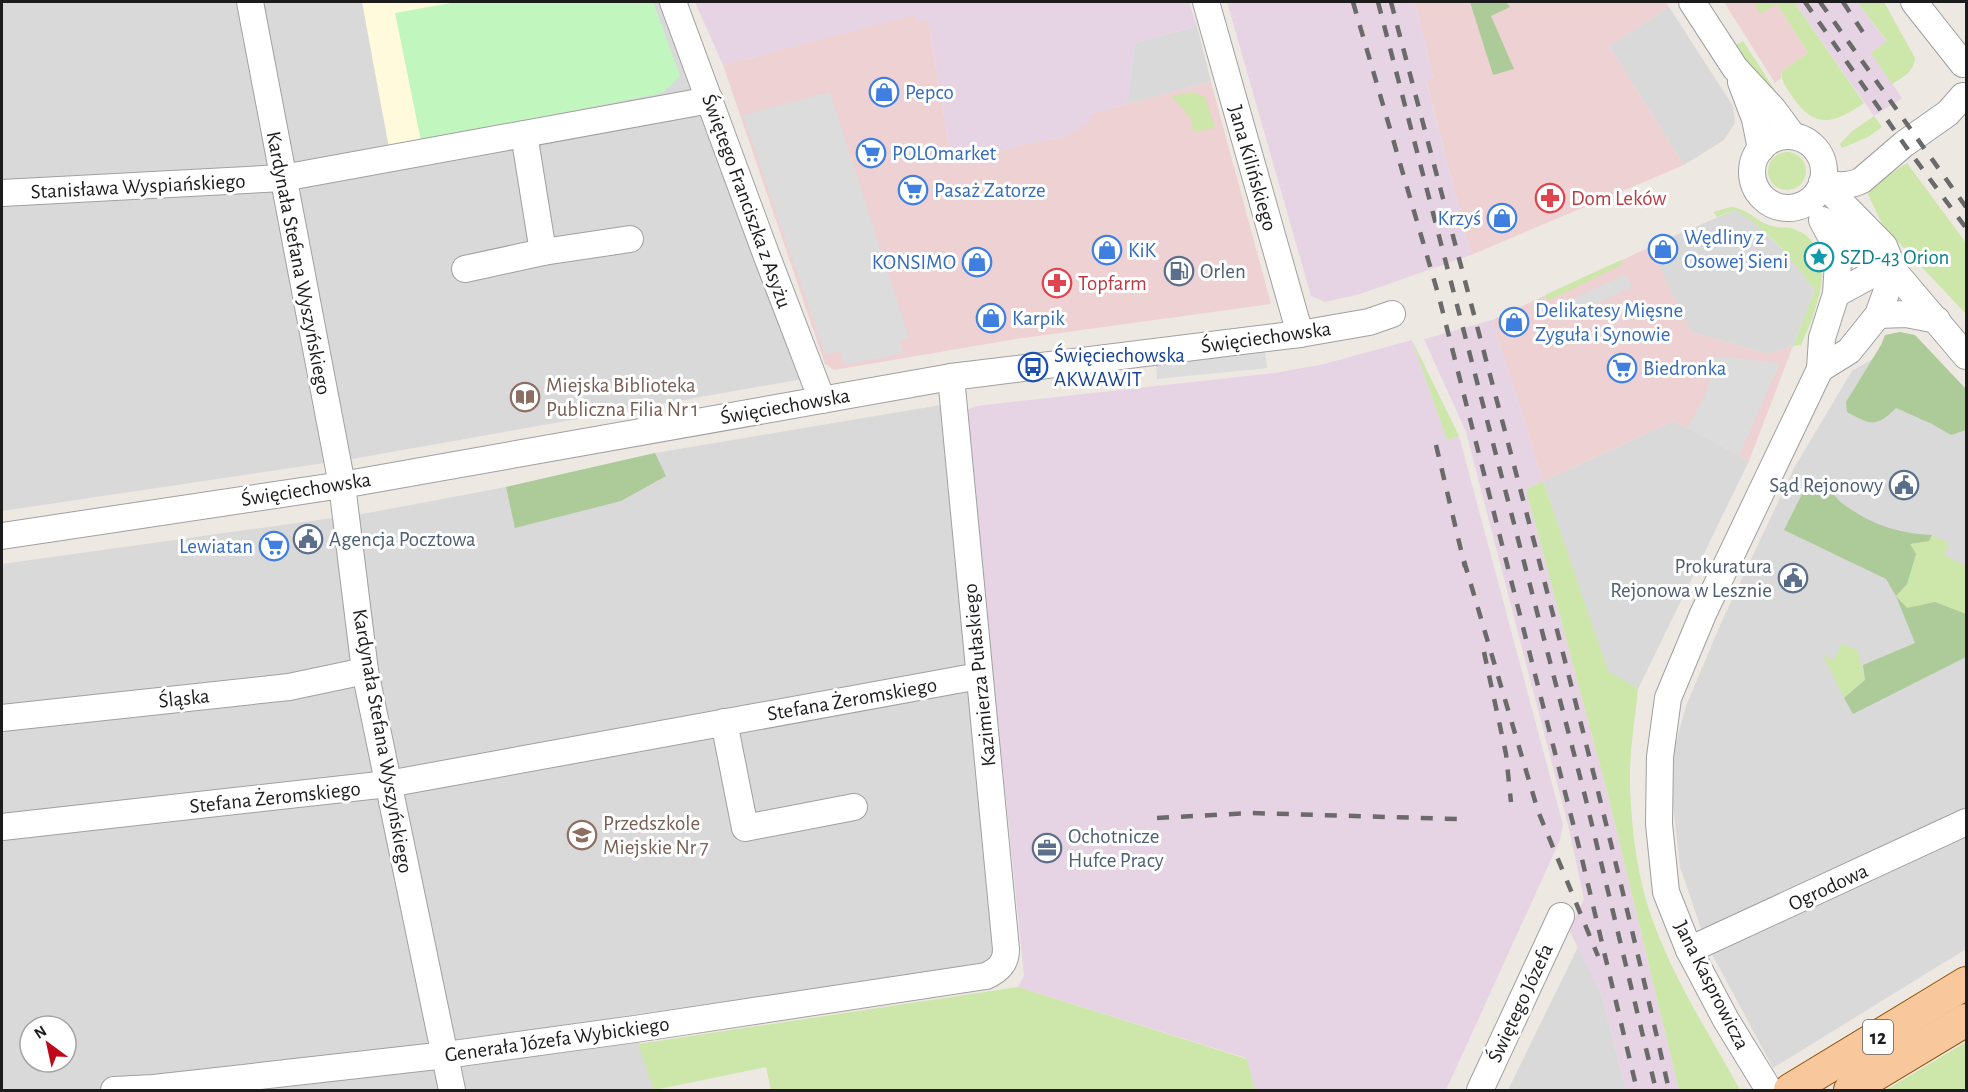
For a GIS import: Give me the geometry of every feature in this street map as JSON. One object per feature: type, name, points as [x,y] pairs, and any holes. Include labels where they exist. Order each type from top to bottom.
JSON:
[{"type":"main road","name":"12","points":[[1790,1090],[1966,982]]},
{"type":"main road","name":"12","points":[[1850,1090],[1966,1020]]},
{"type":"street","name":"Kardynała Stefana Wyszyńskiego","points":[[250,2],[342,485],[365,671],[452,1090]]},
{"type":"street","name":"Świętego Franciszka z Asyżu","points":[[674,2],[822,400]]},
{"type":"street","name":"Jana Kilińskiego","points":[[1206,2],[1300,334]]},
{"type":"street","points":[[1692,2],[1735,68],[1773,109],[1793,136]]},
{"type":"street","points":[[1822,183],[1836,186],[1855,184],[1965,99],[1961,78],[1965,62],[1914,2]]},
{"type":"street","points":[[1735,68],[1755,119],[1761,148]]},
{"type":"street","name":"Stanisława Wyspiańskiego","points":[[2,193],[283,178],[710,100]]},
{"type":"street","points":[[524,134],[543,252]]},
{"type":"street","points":[[1794,207],[1811,199],[1822,183],[1824,169],[1821,157],[1807,141],[1793,136],[1783,136],[1769,141],[1761,148],[1752,168],[1756,189],[1771,203],[1810,212],[1843,233],[1870,260],[1894,271]]},
{"type":"street","points":[[1821,157],[1835,166],[1869,174]]},
{"type":"street","points":[[1822,183],[1884,246],[1894,271],[1966,356]]},
{"type":"street","name":"Jana Kasprowicza","points":[[1769,1090],[1726,1020],[1689,950],[1666,892],[1659,824],[1660,756],[1668,698],[1704,614],[1820,369],[1822,338],[1836,294],[1838,262],[1837,248],[1821,220]]},
{"type":"street","points":[[465,269],[543,252],[630,239]]},
{"type":"street","points":[[1836,294],[1871,275],[1894,271]]},
{"type":"street","points":[[1820,369],[1849,351],[1878,315],[1894,271]]},
{"type":"street","name":"Święciechowska","points":[[2,536],[342,485],[951,378],[1300,334],[1369,322],[1392,314]]},
{"type":"street","points":[[1878,315],[1906,314],[1937,320]]},
{"type":"street","name":"Kazimierza Pułaskiego","points":[[951,378],[1006,949],[1005,960],[998,970]]},
{"type":"street","name":"Śląska","points":[[2,718],[289,687],[365,671]]},
{"type":"street","name":"Stefana Żeromskiego","points":[[2,827],[388,784],[979,676]]},
{"type":"street","points":[[724,722],[745,828],[854,807]]},
{"type":"street","name":"Ogrodowa","points":[[1689,950],[1966,822]]},
{"type":"street","name":"Świętego Józefa","points":[[1480,1090],[1561,916]]},
{"type":"street","name":"Generała Józefa Wybickiego","points":[[114,1090],[154,1089],[446,1055],[986,976],[998,970]]},
{"type":"shaded area","points":[[2,2],[674,2],[814,377],[352,459],[2,511]]},
{"type":"shaded area","points":[[362,2],[533,2],[555,115],[389,148]]},
{"type":"shaded area","points":[[695,2],[1189,2],[1197,26],[1135,43],[1127,104],[1092,113],[1092,120],[1066,137],[1030,143],[952,165],[928,20],[918,22],[915,15],[723,65]]},
{"type":"shaded area","points":[[1227,2],[1415,2],[1433,78],[1426,81],[1471,255],[1360,294],[1325,302],[1311,296]]},
{"type":"shaded area","points":[[1415,2],[1666,2],[1669,7],[1609,46],[1684,165],[1471,255],[1426,80],[1433,78]]},
{"type":"shaded area","points":[[1724,2],[1761,2],[1755,6],[1777,4],[1808,53],[1782,71],[1781,78],[1775,83]]},
{"type":"shaded area","points":[[1794,2],[1857,2],[1887,42],[1871,53],[1902,98],[1874,116]]},
{"type":"shaded area","points":[[1669,7],[1733,106],[1735,123],[1724,140],[1684,165],[1609,46]]},
{"type":"shaded area","points":[[916,14],[918,22],[928,20],[952,165],[1030,143],[1066,137],[1092,113],[1211,82],[1271,304],[1016,339],[834,370],[825,364],[723,65]]},
{"type":"shaded area","points":[[1197,26],[1211,82],[1127,104],[1135,43]]},
{"type":"shaded area","points":[[830,92],[909,338],[900,340],[904,353],[844,365],[840,351],[825,354],[743,115]]},
{"type":"shaded area","points":[[1735,210],[1753,220],[1794,261],[1815,290],[1793,346],[1767,354],[1691,332],[1656,260],[1677,251],[1669,238]]},
{"type":"shaded area","points":[[1650,247],[1691,332],[1767,354],[1793,346],[1749,461],[1674,421],[1543,481],[1492,320]]},
{"type":"shaded area","points":[[1626,274],[1632,287],[1558,322],[1552,309]]},
{"type":"shaded area","points":[[1492,320],[1543,481],[1526,490],[1608,795],[1679,1090],[1626,1090],[1602,995],[1569,930],[1584,899],[1570,833],[1466,432],[1424,339]]},
{"type":"shaded area","points":[[1412,340],[1447,440],[1459,436],[1563,825],[1560,840],[1446,1090],[1255,1090],[1246,1058],[1018,987],[1024,975],[966,410],[976,406],[1275,373],[1324,364]]},
{"type":"shaded area","points":[[1265,351],[1267,368],[1157,379],[1156,363]]},
{"type":"shaded area","points":[[1715,356],[1780,363],[1739,456],[1687,428],[1706,393]]},
{"type":"shaded area","points":[[1871,360],[1966,414],[1966,949],[1773,1068],[1706,943],[1680,867],[1673,804],[1674,750],[1686,706],[1721,623],[1794,468],[1852,371]]},
{"type":"shaded area","points":[[953,403],[1005,960],[636,1030],[654,1090],[2,1090],[2,564],[368,513],[506,487],[655,453]]},
{"type":"shaded area","points":[[1674,421],[1749,461],[1638,689],[1608,672],[1543,481]]},
{"type":"shaded area","points":[[1578,947],[1602,995],[1626,1090],[1508,1090]]},
{"type":"green space","points":[[456,2],[653,2],[680,76],[662,93],[421,141],[395,13]]},
{"type":"green space","points":[[1470,2],[1506,2],[1510,7],[1491,16],[1514,69],[1493,75]]},
{"type":"green space","points":[[1761,2],[1794,2],[1864,103],[1835,119],[1817,119],[1809,115],[1792,96],[1782,78],[1782,71],[1808,53],[1777,4],[1760,14],[1755,5]]},
{"type":"green space","points":[[1857,2],[1884,2],[1915,58],[1910,71],[1892,84],[1871,53],[1887,41]]},
{"type":"green space","points":[[1743,41],[1778,95],[1774,100],[1734,46]]},
{"type":"green space","points":[[1193,92],[1205,97],[1215,128],[1193,132],[1192,120],[1172,96]]},
{"type":"green space","points":[[1874,116],[1882,127],[1868,137],[1842,148],[1840,144],[1851,132]]},
{"type":"green space","points":[[1787,152],[1801,157],[1806,171],[1801,185],[1787,190],[1773,185],[1768,171],[1773,157]]},
{"type":"green space","points":[[1907,163],[1966,243],[1966,314],[1883,226],[1866,190]]},
{"type":"green space","points":[[1731,207],[1743,210],[1766,224],[1791,228],[1807,236],[1817,248],[1822,280],[1814,315],[1801,345],[1793,346],[1815,290],[1789,257],[1758,226],[1735,210],[1717,217],[1713,212]]},
{"type":"green space","points":[[1621,260],[1623,264],[1548,301],[1545,295]]},
{"type":"green space","points":[[1900,332],[1915,335],[1966,389],[1966,430],[1951,435],[1896,408],[1883,419],[1873,422],[1862,420],[1847,412],[1846,402],[1885,335]]},
{"type":"green space","points":[[1412,340],[1459,436],[1447,440]]},
{"type":"green space","points":[[655,453],[666,476],[621,501],[515,528],[506,487]]},
{"type":"green space","points":[[1810,478],[1824,484],[1843,504],[1874,522],[1908,533],[1932,535],[1929,541],[1910,544],[1916,554],[1907,584],[1896,596],[1886,579],[1784,530]]},
{"type":"green space","points":[[1543,481],[1608,671],[1638,689],[1630,761],[1630,797],[1636,856],[1648,908],[1683,988],[1740,1090],[1679,1090],[1608,795],[1526,490]]},
{"type":"green space","points":[[1932,535],[1949,543],[1944,555],[1966,566],[1966,614],[1935,602],[1907,609],[1896,595],[1907,584],[1916,554],[1909,544],[1929,541]]},
{"type":"green space","points":[[1896,596],[1907,608],[1935,602],[1966,614],[1966,657],[1853,714],[1844,698],[1865,680],[1863,665],[1915,643]]},
{"type":"green space","points":[[1842,643],[1858,651],[1865,680],[1844,698],[1823,655],[1834,660]]},
{"type":"green space","points":[[1018,987],[1247,1059],[1255,1090],[771,1090],[766,1067],[654,1090],[638,1044]]},
{"type":"green space","points":[[1966,1042],[1966,1090],[1886,1090]]},
{"type":"railway","points":[[1353,2],[1439,297],[1581,855],[1637,1090]]},
{"type":"railway","points":[[1378,2],[1585,796],[1656,1090]]},
{"type":"railway","points":[[1391,2],[1570,681],[1669,1090]]},
{"type":"railway","points":[[1805,2],[1966,228]]},
{"type":"railway","points":[[1820,2],[1966,207]]},
{"type":"railway","points":[[1843,2],[1866,37]]},
{"type":"railway","points":[[1436,445],[1465,567]]},
{"type":"railway","points":[[1464,561],[1538,811],[1598,956]]},
{"type":"railway","points":[[1484,652],[1506,754],[1511,802]]},
{"type":"railway","points":[[1157,818],[1252,813],[1457,819]]},
{"type":"place","name":"Pepco","points":[[884,92]]},
{"type":"place","name":"POLOmarket","points":[[871,153]]},
{"type":"place","name":"Pasaż Zatorze","points":[[913,190]]},
{"type":"place","name":"Dom Leków","points":[[1550,198]]},
{"type":"place","name":"Krzyś","points":[[1502,218]]},
{"type":"place","name":"Wędliny z Osowej Sieni","points":[[1663,249]]},
{"type":"place","name":"KiK","points":[[1107,250]]},
{"type":"place","name":"SZD-43 Orion","points":[[1819,257]]},
{"type":"place","name":"KONSIMO","points":[[977,262]]},
{"type":"place","name":"Orlen","points":[[1179,271]]},
{"type":"place","name":"Topfarm","points":[[1057,283]]},
{"type":"place","name":"Karpik","points":[[991,318]]},
{"type":"place","name":"Delikatesy Mięsne Zyguła i Synowie","points":[[1514,322]]},
{"type":"place","name":"Święciechowska AKWAWIT","points":[[1033,367]]},
{"type":"place","name":"Biedronka","points":[[1622,368]]},
{"type":"place","name":"Miejska Biblioteka Publiczna Filia Nr 1","points":[[525,397]]},
{"type":"place","name":"Sąd Rejonowy","points":[[1904,485]]},
{"type":"place","name":"Agencja Pocztowa","points":[[308,539]]},
{"type":"place","name":"Lewiatan","points":[[274,546]]},
{"type":"place","name":"Prokuratura Rejonowa w Lesznie","points":[[1793,578]]},
{"type":"place","name":"Przedszkole Miejskie Nr 7","points":[[582,835]]},
{"type":"place","name":"Ochotnicze Hufce Pracy","points":[[1047,848]]}]
